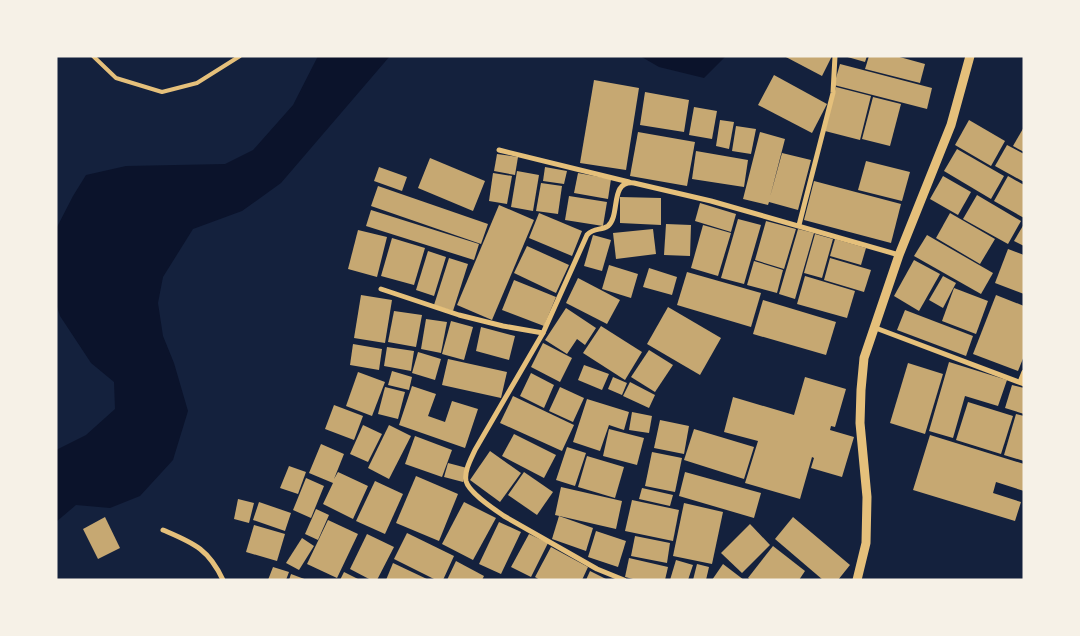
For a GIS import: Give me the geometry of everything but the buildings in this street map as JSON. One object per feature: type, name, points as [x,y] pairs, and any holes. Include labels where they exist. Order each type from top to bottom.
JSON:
[{"type":"street","points":[[799,225],[833,93],[835,56]]},
{"type":"street","points":[[857,580],[866,543],[867,497],[860,423],[864,358],[873,327],[900,255],[952,125],[970,56]]},
{"type":"street","points":[[499,150],[711,201],[900,255]]},
{"type":"street","points":[[624,580],[597,569],[504,516],[470,488],[466,480],[475,450],[543,333],[587,235],[590,231],[605,228],[610,223],[618,191],[624,184],[630,182]]},
{"type":"street","points":[[380,289],[459,315],[503,326],[543,333]]},
{"type":"street","points":[[873,327],[1022,383],[1024,372]]},
{"type":"street","points":[[163,530],[200,548],[207,554],[223,580]]},
{"type":"lane","points":[[93,56],[116,78],[162,92],[197,83],[240,56]]},
{"type":"water","points":[[318,56],[390,56],[281,183],[242,211],[193,229],[163,277],[158,303],[163,336],[174,363],[188,411],[173,460],[140,496],[110,508],[76,505],[56,522],[56,450],[86,435],[115,409],[114,382],[91,363],[60,316],[56,303],[56,229],[73,196],[86,175],[126,166],[225,164],[253,150],[293,105]]},
{"type":"water","points":[[640,56],[726,56],[704,78],[659,67]]}]
